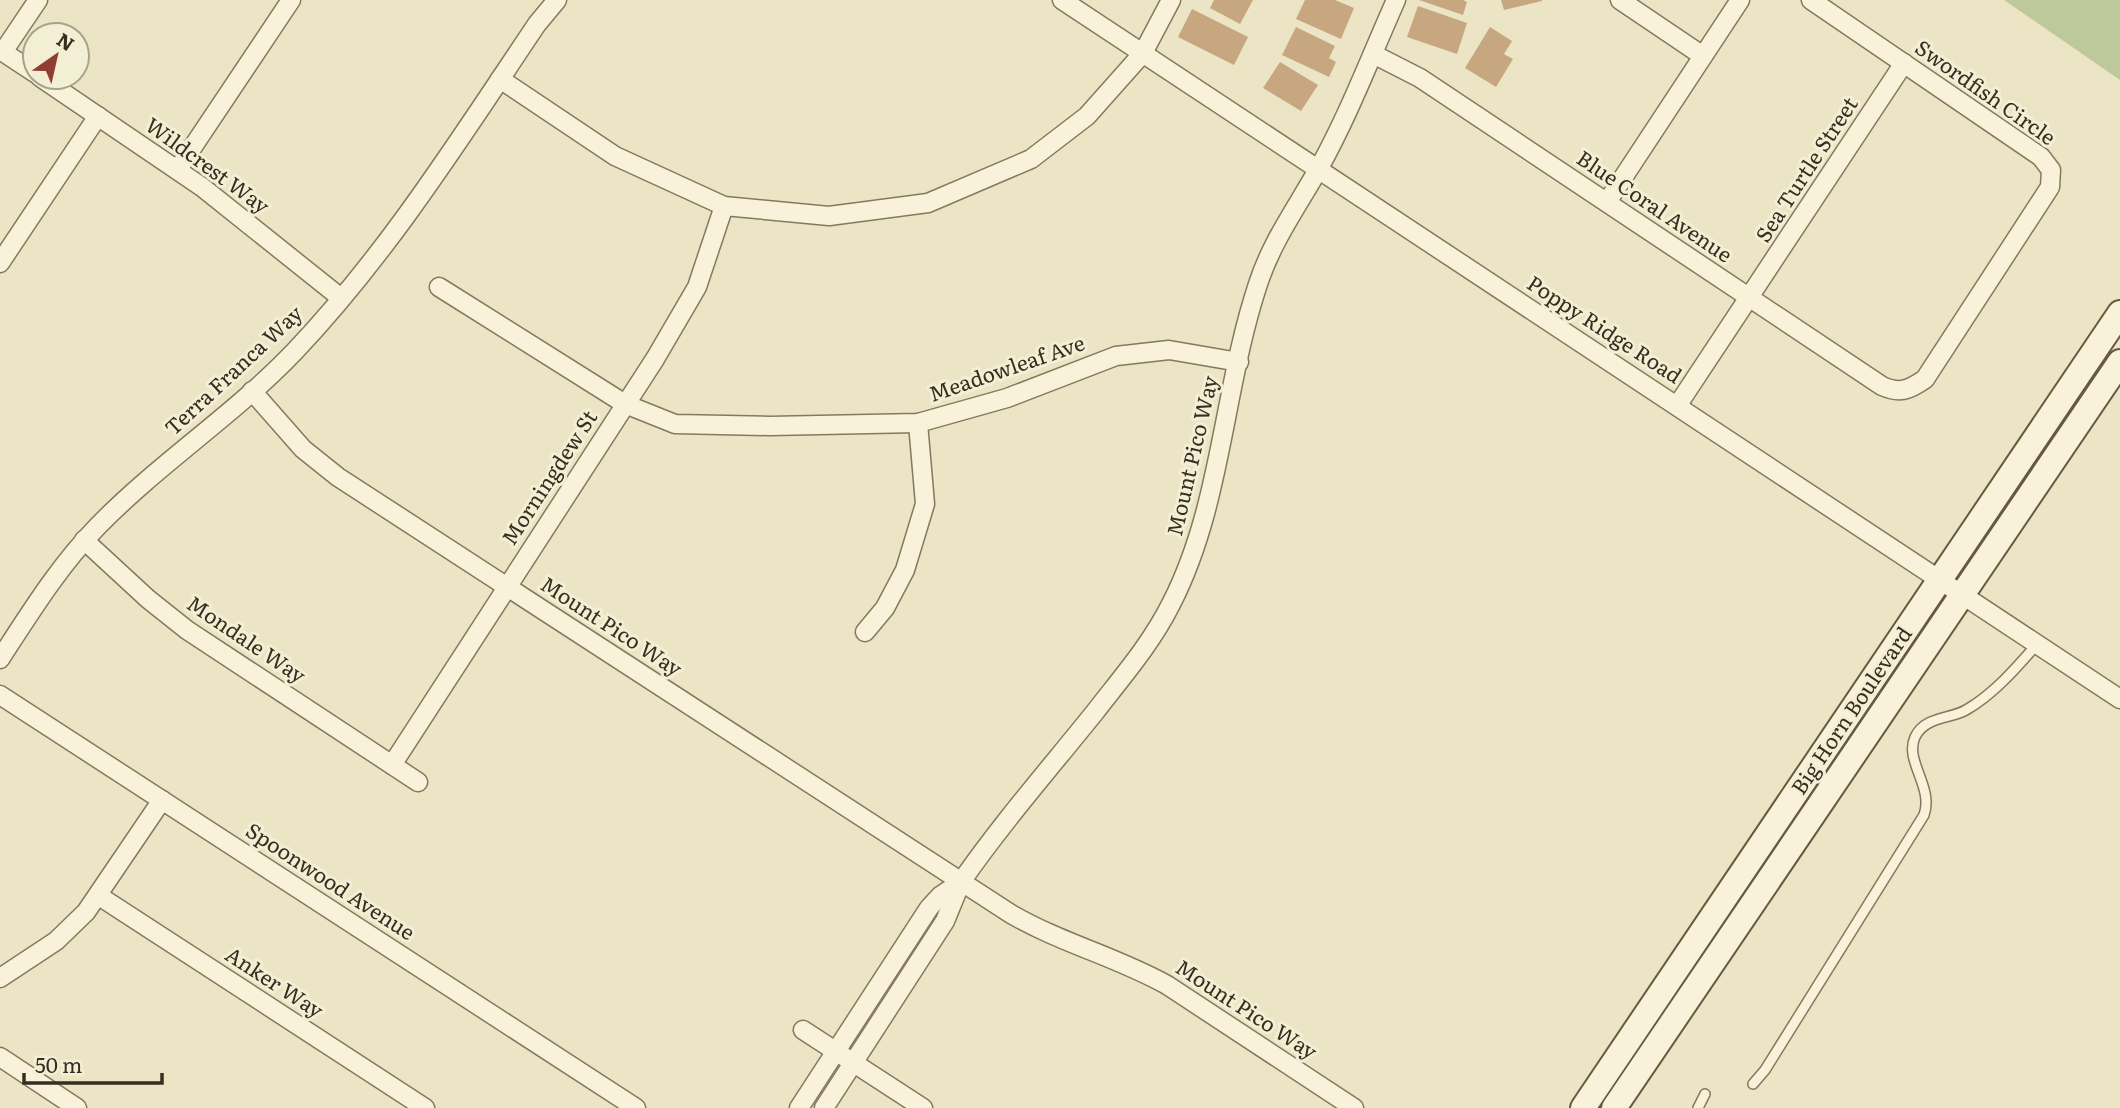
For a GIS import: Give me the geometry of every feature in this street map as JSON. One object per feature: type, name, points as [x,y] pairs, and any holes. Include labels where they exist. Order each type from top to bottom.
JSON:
[{"type":"main road","name":"Big Horn Boulevard","points":[[1583,1108],[2120,313]]},
{"type":"main road","name":"Big Horn Boulevard","points":[[1614,1108],[2120,362]]},
{"type":"street","points":[[21,65],[1,51],[38,0]]},
{"type":"street","points":[[178,169],[291,0]]},
{"type":"street","name":"Terra Franca Way","points":[[0,659],[56,575],[84,540],[119,506],[252,391],[300,345],[341,298],[424,191],[537,24],[557,0]]},
{"type":"street","name":"Poppy Ridge Road","points":[[1062,0],[2120,699]]},
{"type":"street","points":[[500,79],[615,156],[724,206],[829,216],[928,203],[1031,159],[1087,116],[1143,53],[1171,0]]},
{"type":"street","name":"Mount Pico Way","points":[[824,1108],[945,921],[961,882],[1140,654],[1170,607],[1199,537],[1251,306],[1265,263],[1348,110],[1396,0]]},
{"type":"street","points":[[1620,0],[1703,56]]},
{"type":"street","points":[[1606,202],[1740,0]]},
{"type":"street","name":"Swordfish Circle","points":[[1811,0],[2041,157],[2051,170],[2050,187],[1925,379],[1910,390]]},
{"type":"street","name":"Blue Coral Avenue","points":[[1373,54],[1420,78],[1882,386],[1896,392],[1910,390]]},
{"type":"street","name":"Sea Turtle Street","points":[[1677,406],[1904,63]]},
{"type":"street","name":"Wildcrest Way","points":[[61,91],[178,169],[341,298]]},
{"type":"street","points":[[0,263],[98,116]]},
{"type":"street","name":"Morningdew St","points":[[392,765],[655,359],[697,287],[724,206]]},
{"type":"street","name":"Meadowleaf Ave","points":[[439,288],[625,404],[676,424],[918,424],[1007,398],[1116,356],[1169,350],[1238,362]]},
{"type":"street","name":"Mount Pico Way","points":[[252,391],[303,449],[326,468],[507,587],[961,882],[1036,928],[1136,969],[1167,985],[1354,1108]]},
{"type":"street","points":[[865,632],[885,608],[905,570],[925,504],[918,424]]},
{"type":"street","name":"Mondale Way","points":[[84,540],[148,599],[187,630],[418,782]]},
{"type":"street","name":"Spoonwood Avenue","points":[[0,695],[636,1108]]},
{"type":"street","points":[[0,978],[57,941],[86,912],[162,800]]},
{"type":"street","name":"Mount Pico Way","points":[[799,1108],[929,908],[940,896],[961,882]]},
{"type":"street","name":"Anker Way","points":[[99,896],[425,1108]]},
{"type":"street","points":[[803,1030],[923,1108]]},
{"type":"street","points":[[0,1057],[77,1108]]},
{"type":"lane","points":[[1753,1084],[1924,815],[1928,804],[1912,751],[1915,737],[1931,722],[1964,712],[1985,696],[2019,666],[2038,643]]},
{"type":"lane","points":[[1698,1108],[1705,1094]]},
{"type":"green space","points":[[2004,0],[2120,0],[2120,80]]},
{"type":"building","points":[[1214,0],[1253,0],[1240,24],[1210,8]]},
{"type":"building","points":[[1305,0],[1335,0],[1354,8],[1341,39],[1296,19]]},
{"type":"building","points":[[1419,0],[1463,0],[1467,2],[1463,15]]},
{"type":"building","points":[[1501,0],[1542,0],[1542,1],[1504,10]]},
{"type":"building","points":[[1418,6],[1467,23],[1457,54],[1407,37]]},
{"type":"building","points":[[1192,9],[1248,37],[1234,65],[1178,37]]},
{"type":"building","points":[[1296,27],[1335,46],[1329,58],[1336,62],[1329,77],[1282,55]]},
{"type":"building","points":[[1490,27],[1512,41],[1504,54],[1513,59],[1496,87],[1465,68]]},
{"type":"building","points":[[1280,62],[1318,85],[1301,111],[1263,88]]}]
